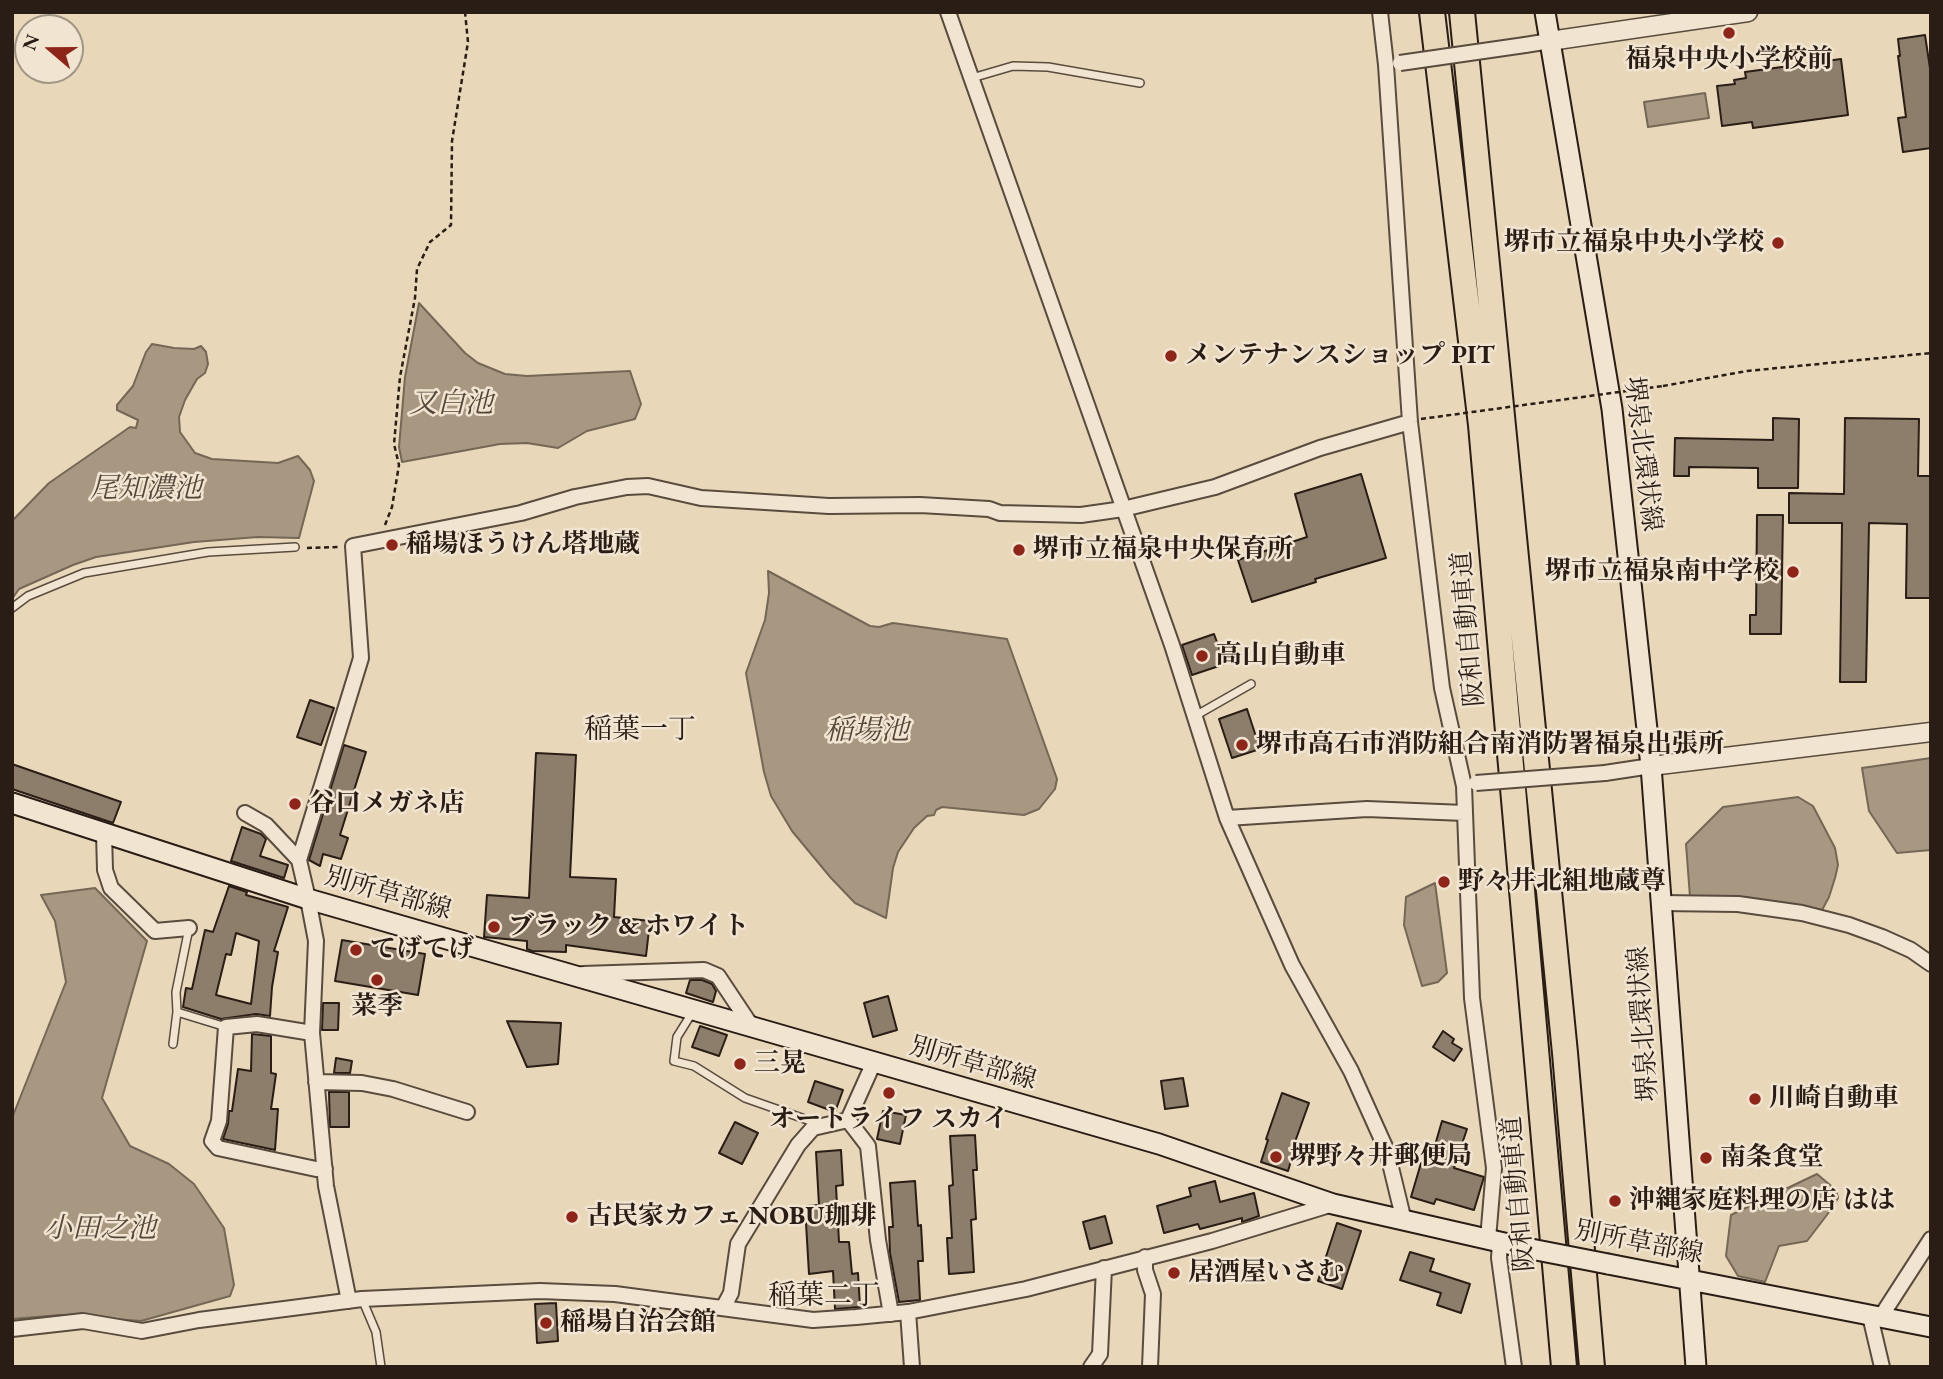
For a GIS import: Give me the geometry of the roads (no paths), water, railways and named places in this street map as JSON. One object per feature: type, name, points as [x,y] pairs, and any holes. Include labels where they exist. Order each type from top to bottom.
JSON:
[{"type":"highway","name":"阪和自動車道","points":[[1432,12],[1481,425],[1564,1367]]},
{"type":"highway","name":"阪和自動車道","points":[[1462,12],[1565,1053],[1591,1367]]},
{"type":"main road","name":"堺泉北環状線","points":[[1545,12],[1612,409],[1651,766],[1696,1367]]},
{"type":"main road","name":"別所草部線","points":[[12,803],[309,898],[1159,1144],[1333,1204],[1526,1248],[1931,1327]]},
{"type":"street","points":[[948,12],[1172,645],[1227,818],[1292,965],[1351,1072],[1387,1151],[1404,1221]]},
{"type":"street","points":[[1380,12],[1393,64],[1416,420],[1442,688],[1470,784],[1464,813],[1472,998],[1494,1168],[1494,1241],[1499,1258],[1514,1367]]},
{"type":"street","points":[[1393,64],[1748,12]]},
{"type":"street","points":[[299,860],[361,658],[352,546],[521,513],[575,497],[627,487],[648,486],[701,498],[829,506],[919,505],[989,509],[1000,513],[1081,515],[1123,509],[1214,487],[1320,449],[1416,420]]},
{"type":"street","points":[[1470,784],[1605,773],[1931,732]]},
{"type":"street","points":[[1227,818],[1367,810],[1464,813]]},
{"type":"street","points":[[245,813],[266,825],[299,860],[309,898],[316,941],[312,1033],[326,1186],[355,1300]]},
{"type":"street","points":[[104,833],[105,870],[111,888],[155,931],[189,928]]},
{"type":"street","points":[[1661,903],[1738,904],[1802,913],[1882,937],[1911,950],[1931,964]]},
{"type":"street","points":[[569,974],[704,970],[718,976],[752,1027]]},
{"type":"street","points":[[312,1033],[257,1024],[226,1027],[219,1121],[212,1141],[218,1148],[316,1170],[325,1169]]},
{"type":"street","points":[[848,1121],[874,1062]]},
{"type":"street","points":[[316,1082],[362,1083],[393,1089],[467,1112]]},
{"type":"street","points":[[723,1308],[731,1293],[738,1244],[798,1145],[813,1128],[848,1121]]},
{"type":"street","points":[[848,1121],[868,1146],[878,1240],[891,1314]]},
{"type":"street","points":[[12,1329],[83,1321],[142,1331],[199,1320],[355,1300],[540,1291],[615,1294],[813,1320],[891,1314],[1026,1289],[1212,1241],[1333,1204]]},
{"type":"street","points":[[1882,1367],[1875,1317],[1931,1239]]},
{"type":"street","points":[[1145,1257],[1145,1270],[1153,1294],[1150,1367]]},
{"type":"street","points":[[1091,1367],[1100,1354],[1104,1268]]},
{"type":"street","points":[[908,1312],[912,1367]]},
{"type":"lane","points":[[971,78],[1013,66],[1048,67],[1140,83]]},
{"type":"lane","points":[[12,608],[29,596],[84,573],[208,552],[295,547]]},
{"type":"lane","points":[[1195,716],[1251,684]]},
{"type":"lane","points":[[173,1044],[177,1013],[176,992],[189,928]]},
{"type":"lane","points":[[694,1010],[677,1037],[674,1061],[694,1066],[745,1098],[823,1125]]},
{"type":"lane","points":[[177,1013],[226,1027]]},
{"type":"lane","points":[[355,1300],[376,1332],[381,1367]]},
{"type":"water","points":[[1705,93],[1709,118],[1648,127],[1644,102]]},
{"type":"water","name":"又白池","points":[[419,303],[465,353],[478,363],[505,374],[527,376],[630,371],[641,404],[635,419],[587,431],[558,448],[527,443],[500,444],[402,462],[399,447],[405,377]]},
{"type":"water","name":"尾知濃池","points":[[152,344],[194,349],[201,346],[206,352],[208,364],[205,373],[197,379],[179,417],[180,432],[195,453],[212,459],[278,463],[298,456],[310,470],[314,481],[299,538],[258,537],[194,542],[96,557],[19,589],[12,599],[12,521],[49,483],[130,427],[136,428],[138,420],[117,410],[117,405],[133,386],[146,352]]},
{"type":"water","name":"稲場池","points":[[768,571],[870,626],[879,627],[893,623],[1007,639],[1057,779],[1055,789],[1039,809],[1024,815],[942,807],[936,810],[934,815],[927,816],[914,828],[898,852],[886,918],[855,903],[831,878],[792,831],[771,796],[746,673],[765,620],[769,593]]},
{"type":"water","points":[[1931,758],[1931,850],[1897,853],[1869,811],[1862,768]]},
{"type":"water","points":[[1798,797],[1813,806],[1835,848],[1838,865],[1829,897],[1821,912],[1746,897],[1690,897],[1686,844],[1723,807]]},
{"type":"water","points":[[1435,883],[1447,973],[1438,982],[1422,986],[1404,925],[1406,897]]},
{"type":"water","name":"小田之池","points":[[95,888],[147,941],[102,1098],[130,1146],[169,1164],[194,1184],[224,1228],[234,1285],[230,1296],[141,1321],[60,1315],[12,1319],[12,1118],[66,982],[55,921],[41,895]]},
{"type":"water","points":[[1817,1174],[1836,1190],[1838,1198],[1807,1241],[1779,1246],[1765,1282],[1738,1276],[1726,1256],[1731,1215]]},
{"type":"place","name":"福泉中央小学校前","points":[[1729,33]]},
{"type":"place","name":"堺市立福泉中央小学校","points":[[1778,243]]},
{"type":"place","name":"メンテナンスショップ PIT","points":[[1171,356]]},
{"type":"place","name":"稲場ほうけん塔地蔵","points":[[392,545]]},
{"type":"place","name":"堺市立福泉中央保育所","points":[[1019,550]]},
{"type":"place","name":"堺市立福泉南中学校","points":[[1793,572]]},
{"type":"place","name":"高山自動車","points":[[1202,656]]},
{"type":"place","name":"堺市高石市消防組合南消防署福泉出張所","points":[[1242,745]]},
{"type":"place","name":"谷口メガネ店","points":[[295,804]]},
{"type":"place","name":"野々井北組地蔵尊","points":[[1444,882]]},
{"type":"place","name":"ブラック & ホワイト","points":[[494,927]]},
{"type":"place","name":"てげてげ","points":[[356,950]]},
{"type":"place","name":"菜季","points":[[377,980]]},
{"type":"place","name":"三晃","points":[[740,1064]]},
{"type":"place","name":"オートライフ スカイ","points":[[889,1093]]},
{"type":"place","name":"川崎自動車","points":[[1755,1099]]},
{"type":"place","name":"堺野々井郵便局","points":[[1276,1157]]},
{"type":"place","name":"南条食堂","points":[[1706,1158]]},
{"type":"place","name":"沖縄家庭料理の店 はは","points":[[1615,1201]]},
{"type":"place","name":"古民家カフェ NOBU珈琲","points":[[572,1217]]},
{"type":"place","name":"居酒屋いさむ","points":[[1174,1273]]},
{"type":"place","name":"稲場自治会館","points":[[546,1323]]},
{"type":"district","name":"稲葉一丁","points":[[640,730]]},
{"type":"district","name":"稲葉二丁","points":[[824,1296]]}]
